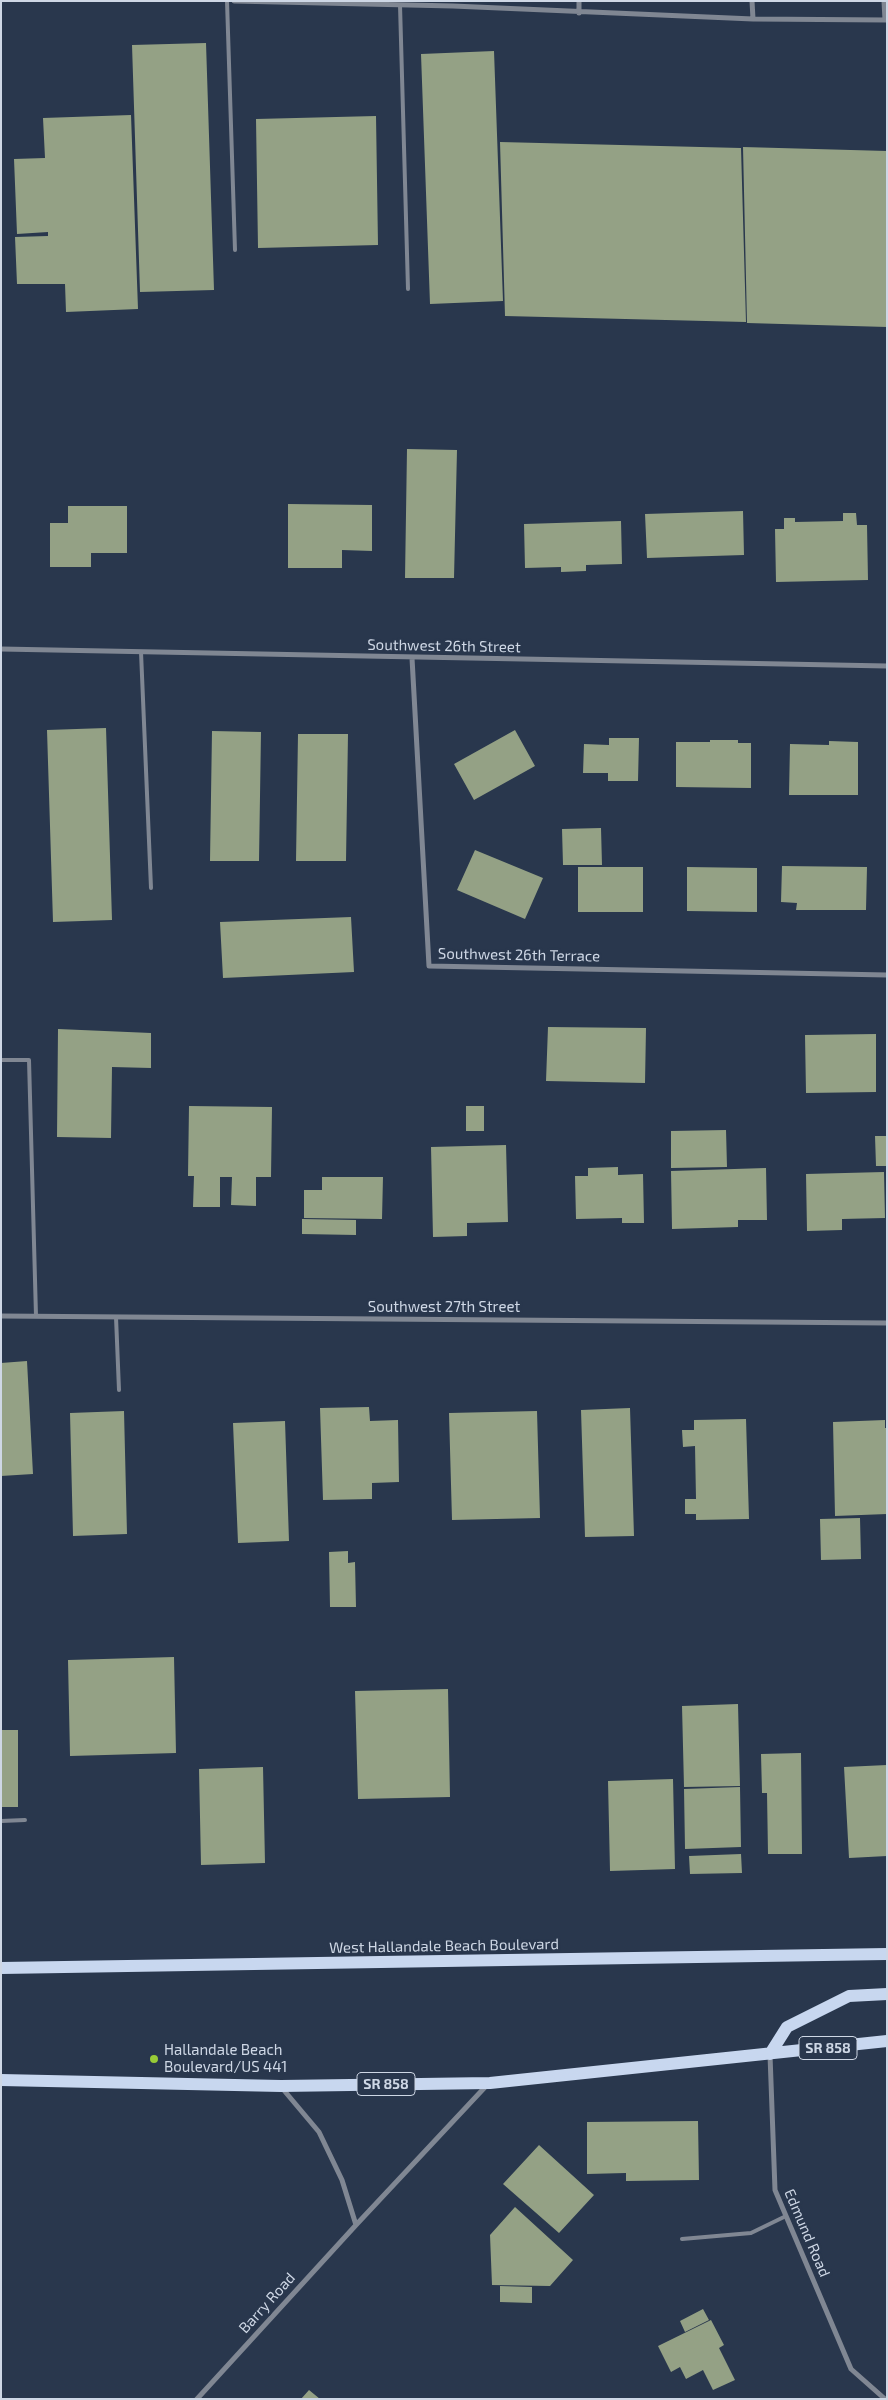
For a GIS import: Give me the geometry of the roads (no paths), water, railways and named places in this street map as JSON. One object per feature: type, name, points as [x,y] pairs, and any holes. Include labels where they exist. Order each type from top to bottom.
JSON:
[{"type":"main road","name":"West Hallandale Beach Boulevard","points":[[1,1968],[887,1954]]},
{"type":"main road","points":[[770,2054],[787,2027],[849,1996],[887,1994]]},
{"type":"main road","name":"SR 858","points":[[1,2080],[281,2086],[490,2083],[887,2041]]},
{"type":"street","points":[[234,1],[400,5],[453,4],[580,13],[753,19],[886,20],[884,1]]},
{"type":"street","points":[[579,1],[580,13]]},
{"type":"street","points":[[752,1],[753,19]]},
{"type":"street","name":"Southwest 26th Street","points":[[1,649],[887,666]]},
{"type":"street","name":"Southwest 26th Terrace","points":[[412,658],[430,966],[887,975]]},
{"type":"street","name":"Southwest 27th Street","points":[[1,1316],[887,1323]]},
{"type":"street","name":"Edmund Road","points":[[770,2054],[775,2190],[851,2369],[886,2399]]},
{"type":"street","name":"Barry Road","points":[[197,2399],[356,2224],[490,2083]]},
{"type":"street","points":[[281,2086],[319,2132],[342,2180],[356,2224]]},
{"type":"lane","points":[[227,1],[235,250]]},
{"type":"lane","points":[[400,5],[408,289]]},
{"type":"lane","points":[[141,652],[151,888]]},
{"type":"lane","points":[[1,1060],[28,1060],[36,1316]]},
{"type":"lane","points":[[116,1317],[120,1390]]},
{"type":"lane","points":[[1,1821],[25,1820]]},
{"type":"lane","points":[[682,2239],[751,2233],[786,2216]]},
{"type":"place","name":"Hallandale Beach Boulevard/US 441","points":[[154,2059]]}]
